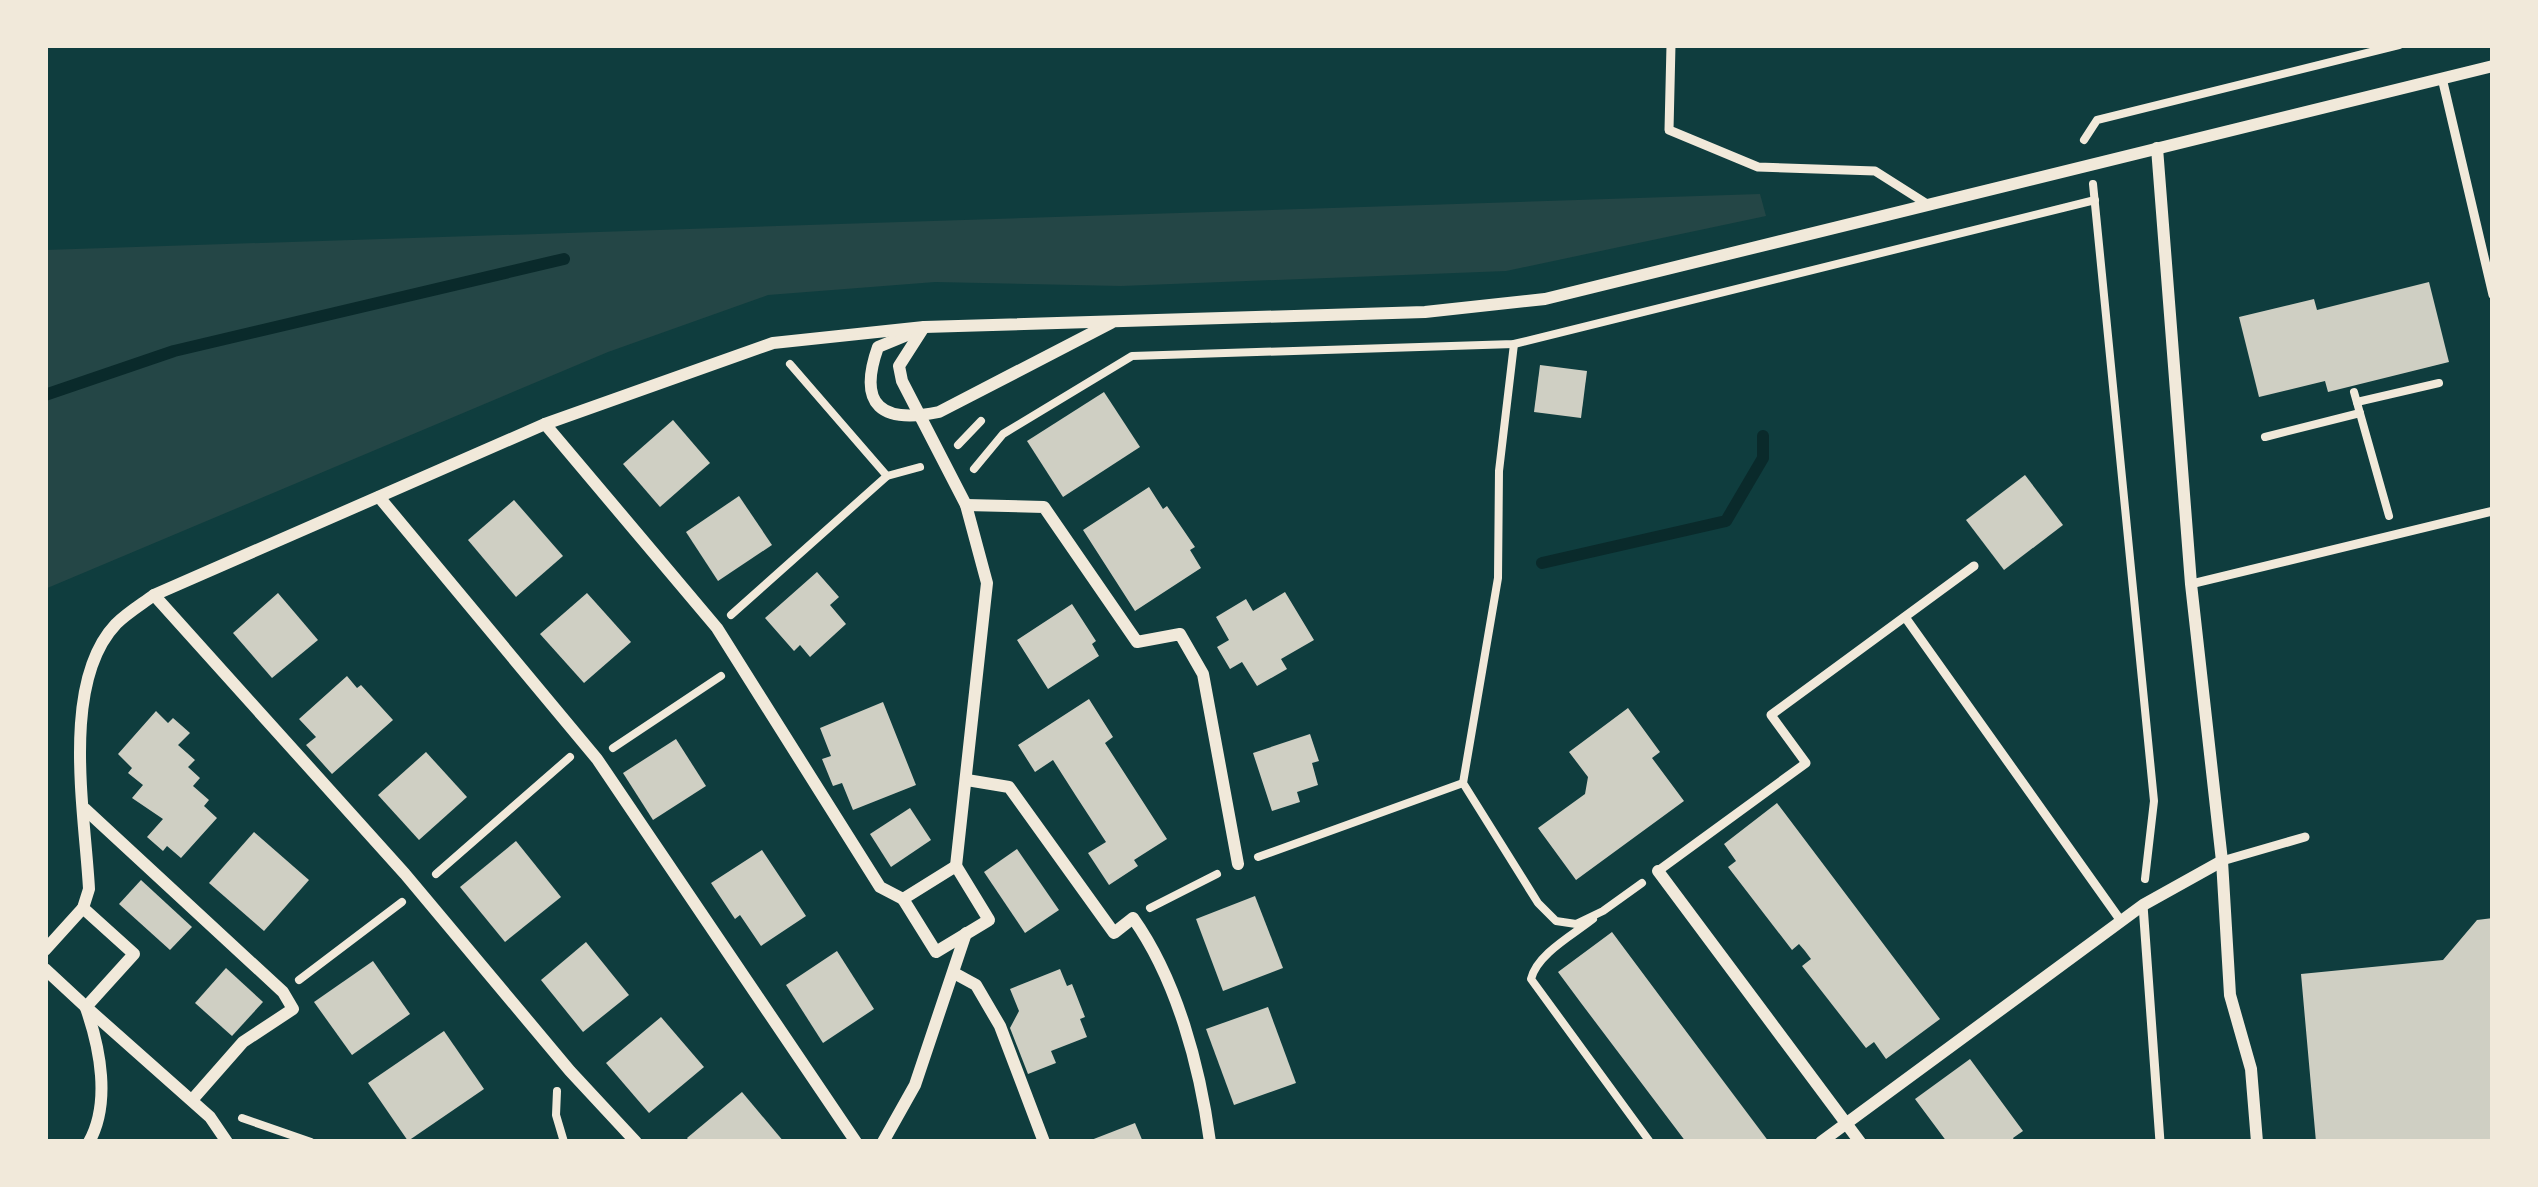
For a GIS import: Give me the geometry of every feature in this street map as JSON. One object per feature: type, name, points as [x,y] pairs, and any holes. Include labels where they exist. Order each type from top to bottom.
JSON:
[{"type":"street","points":[[45,950],[83,908],[88,889],[78,735],[89,673],[114,626],[154,595],[544,424],[772,343],[924,328],[1425,312],[1545,299],[2493,66]]},
{"type":"street","points":[[2157,148],[2191,584],[2222,862],[2230,994],[2251,1069],[2257,1142]]},
{"type":"street","points":[[924,328],[878,347],[869,372],[871,394],[884,410],[908,419],[939,412],[1116,321]]},
{"type":"street","points":[[544,424],[717,628],[880,887],[903,899],[936,952],[989,920],[956,866],[987,583],[966,506],[899,366],[924,328]]},
{"type":"street","points":[[379,496],[597,759],[856,1142]]},
{"type":"street","points":[[966,506],[1044,507],[1138,642],[1180,634],[1202,674],[1238,864]]},
{"type":"street","points":[[154,595],[405,874],[635,1142]]},
{"type":"street","points":[[967,780],[1009,787],[1114,933],[1133,917],[1155,949],[1204,1094],[1210,1142]]},
{"type":"street","points":[[85,809],[284,992],[293,1010],[243,1042],[192,1100]]},
{"type":"street","points":[[1822,1142],[2143,905],[2222,862]]},
{"type":"street","points":[[903,899],[956,866]]},
{"type":"street","points":[[1658,871],[1860,1142]]},
{"type":"street","points":[[83,908],[134,954],[86,1007]]},
{"type":"street","points":[[883,1142],[915,1085],[967,933]]},
{"type":"street","points":[[45,969],[210,1117],[227,1142]]},
{"type":"street","points":[[953,974],[976,985],[1000,1027],[1044,1142]]},
{"type":"street","points":[[86,1007],[100,1049],[99,1126],[89,1142]]},
{"type":"lane","points":[[1670,45],[1669,130],[1759,167],[1875,171],[1927,204]]},
{"type":"lane","points":[[2442,78],[2493,295]]},
{"type":"lane","points":[[2191,584],[2493,511]]},
{"type":"lane","points":[[1658,871],[1806,763],[1771,715],[1974,566]]},
{"type":"lane","points":[[1905,617],[2121,921]]},
{"type":"lane","points":[[2222,862],[2305,837]]},
{"type":"lane","points":[[2143,905],[2160,1142]]},
{"type":"path","points":[[2143,905],[2153,801],[2084,140],[2097,120],[2399,45]]},
{"type":"path","points":[[717,628],[887,476],[772,343]]},
{"type":"path","points":[[1514,344],[1499,471],[1498,578],[1463,783],[1538,903],[1556,921],[1576,924],[1603,911]]},
{"type":"path","points":[[2265,437],[2357,402],[2439,382]]},
{"type":"path","points":[[2357,402],[2394,535]]},
{"type":"path","points":[[942,460],[990,413]]},
{"type":"path","points":[[597,759],[694,693]]},
{"type":"path","points":[[428,882],[585,744]]},
{"type":"path","points":[[1168,898],[1238,864],[1463,783]]},
{"type":"path","points":[[1650,1142],[1532,979],[1544,958],[1658,871]]},
{"type":"path","points":[[284,992],[372,925]]},
{"type":"path","points":[[564,1142],[556,1093],[570,1071]]},
{"type":"path","points":[[210,1117],[243,1118],[310,1142]]},
{"type":"shaded area","points":[[1760,194],[1766,216],[1506,271],[1121,286],[935,282],[768,295],[608,352],[45,589],[45,250]]},
{"type":"building","points":[[2429,282],[2449,362],[2328,392],[2325,381],[2259,397],[2239,317],[2314,299],[2317,310]]},
{"type":"building","points":[[1540,365],[1587,371],[1581,418],[1534,412]]},
{"type":"building","points":[[1104,392],[1140,447],[1063,497],[1027,441]]},
{"type":"building","points":[[673,420],[710,463],[660,507],[623,464]]},
{"type":"building","points":[[2025,475],[2063,525],[2004,570],[1966,520]]},
{"type":"building","points":[[1149,487],[1195,547],[1190,550],[1201,568],[1135,611],[1083,530]]},
{"type":"building","points":[[739,496],[772,545],[718,581],[686,532]]},
{"type":"building","points":[[514,500],[563,556],[516,597],[468,540]]},
{"type":"building","points":[[817,572],[839,597],[830,605],[846,624],[810,657],[800,645],[794,651],[765,618]]},
{"type":"building","points":[[1285,592],[1314,640],[1281,659],[1287,669],[1257,686],[1242,662],[1230,669],[1217,647],[1229,640],[1216,617],[1246,599],[1253,611]]},
{"type":"building","points":[[278,593],[318,640],[272,678],[233,633]]},
{"type":"building","points":[[587,593],[631,642],[584,683],[540,634]]},
{"type":"building","points":[[1072,604],[1096,641],[1092,644],[1099,656],[1048,689],[1017,640]]},
{"type":"building","points":[[347,676],[393,720],[332,774],[306,745],[316,737],[299,719]]},
{"type":"building","points":[[1089,699],[1113,737],[1105,743],[1167,839],[1134,860],[1138,866],[1109,885],[1088,853],[1106,842],[1053,760],[1035,772],[1018,745]]},
{"type":"building","points":[[883,702],[916,785],[853,810],[842,783],[833,786],[822,759],[831,756],[820,728]]},
{"type":"building","points":[[1628,708],[1660,752],[1652,758],[1684,801],[1576,880],[1538,828],[1585,794],[1588,777],[1569,752]]},
{"type":"building","points":[[156,711],[190,733],[178,745],[195,760],[188,767],[200,778],[193,786],[209,800],[204,806],[217,818],[181,858],[147,837],[163,819],[132,798],[143,785],[128,773],[132,768],[118,754]]},
{"type":"building","points":[[1310,734],[1319,761],[1312,763],[1318,785],[1297,792],[1300,802],[1272,811],[1253,753]]},
{"type":"building","points":[[676,739],[706,786],[653,820],[623,773]]},
{"type":"building","points":[[426,752],[467,797],[419,840],[378,795]]},
{"type":"building","points":[[1777,803],[1940,1019],[1886,1059],[1874,1042],[1866,1048],[1802,966],[1811,959],[1805,951],[1799,944],[1792,950],[1728,867],[1736,861],[1724,844]]},
{"type":"building","points":[[910,808],[931,840],[891,867],[870,834]]},
{"type":"building","points":[[254,832],[309,880],[264,931],[209,883]]},
{"type":"building","points":[[516,841],[561,897],[505,942],[460,887]]},
{"type":"building","points":[[1017,849],[1059,910],[1025,933],[984,872]]},
{"type":"building","points":[[762,850],[806,916],[761,946],[711,883]]},
{"type":"building","points":[[141,880],[192,927],[170,950],[119,904]]},
{"type":"building","points":[[1255,896],[1283,968],[1223,991],[1196,919]]},
{"type":"building","points":[[2493,918],[2493,1142],[2316,1142],[2301,974],[2443,960],[2477,920]]},
{"type":"building","points":[[1612,932],[1769,1142],[1686,1142],[1581,1003],[1558,972]]},
{"type":"building","points":[[586,942],[629,995],[583,1032],[541,980]]},
{"type":"building","points":[[837,951],[874,1009],[823,1043],[786,985]]},
{"type":"building","points":[[373,961],[410,1014],[352,1055],[314,1002]]},
{"type":"building","points":[[226,968],[263,1002],[232,1036],[195,1003]]},
{"type":"building","points":[[1060,969],[1067,986],[1072,984],[1087,1037],[1051,1051],[1056,1063],[1028,1074],[1010,1028],[1019,1011],[1010,989]]},
{"type":"building","points":[[1268,1007],[1296,1083],[1234,1105],[1206,1029]]},
{"type":"building","points":[[661,1017],[704,1067],[649,1113],[606,1063]]},
{"type":"building","points":[[444,1031],[484,1089],[408,1141],[368,1083]]},
{"type":"building","points":[[1970,1059],[2023,1131],[2013,1138],[2015,1142],[1947,1142],[1915,1099]]},
{"type":"building","points":[[742,1092],[784,1142],[690,1142],[687,1138]]},
{"type":"building","points":[[1135,1123],[1143,1142],[1086,1142]]},
{"type":"waterway","points":[[45,395],[174,351],[564,259]]},
{"type":"waterway","points":[[1542,563],[1726,521],[1763,458],[1763,436]]}]
